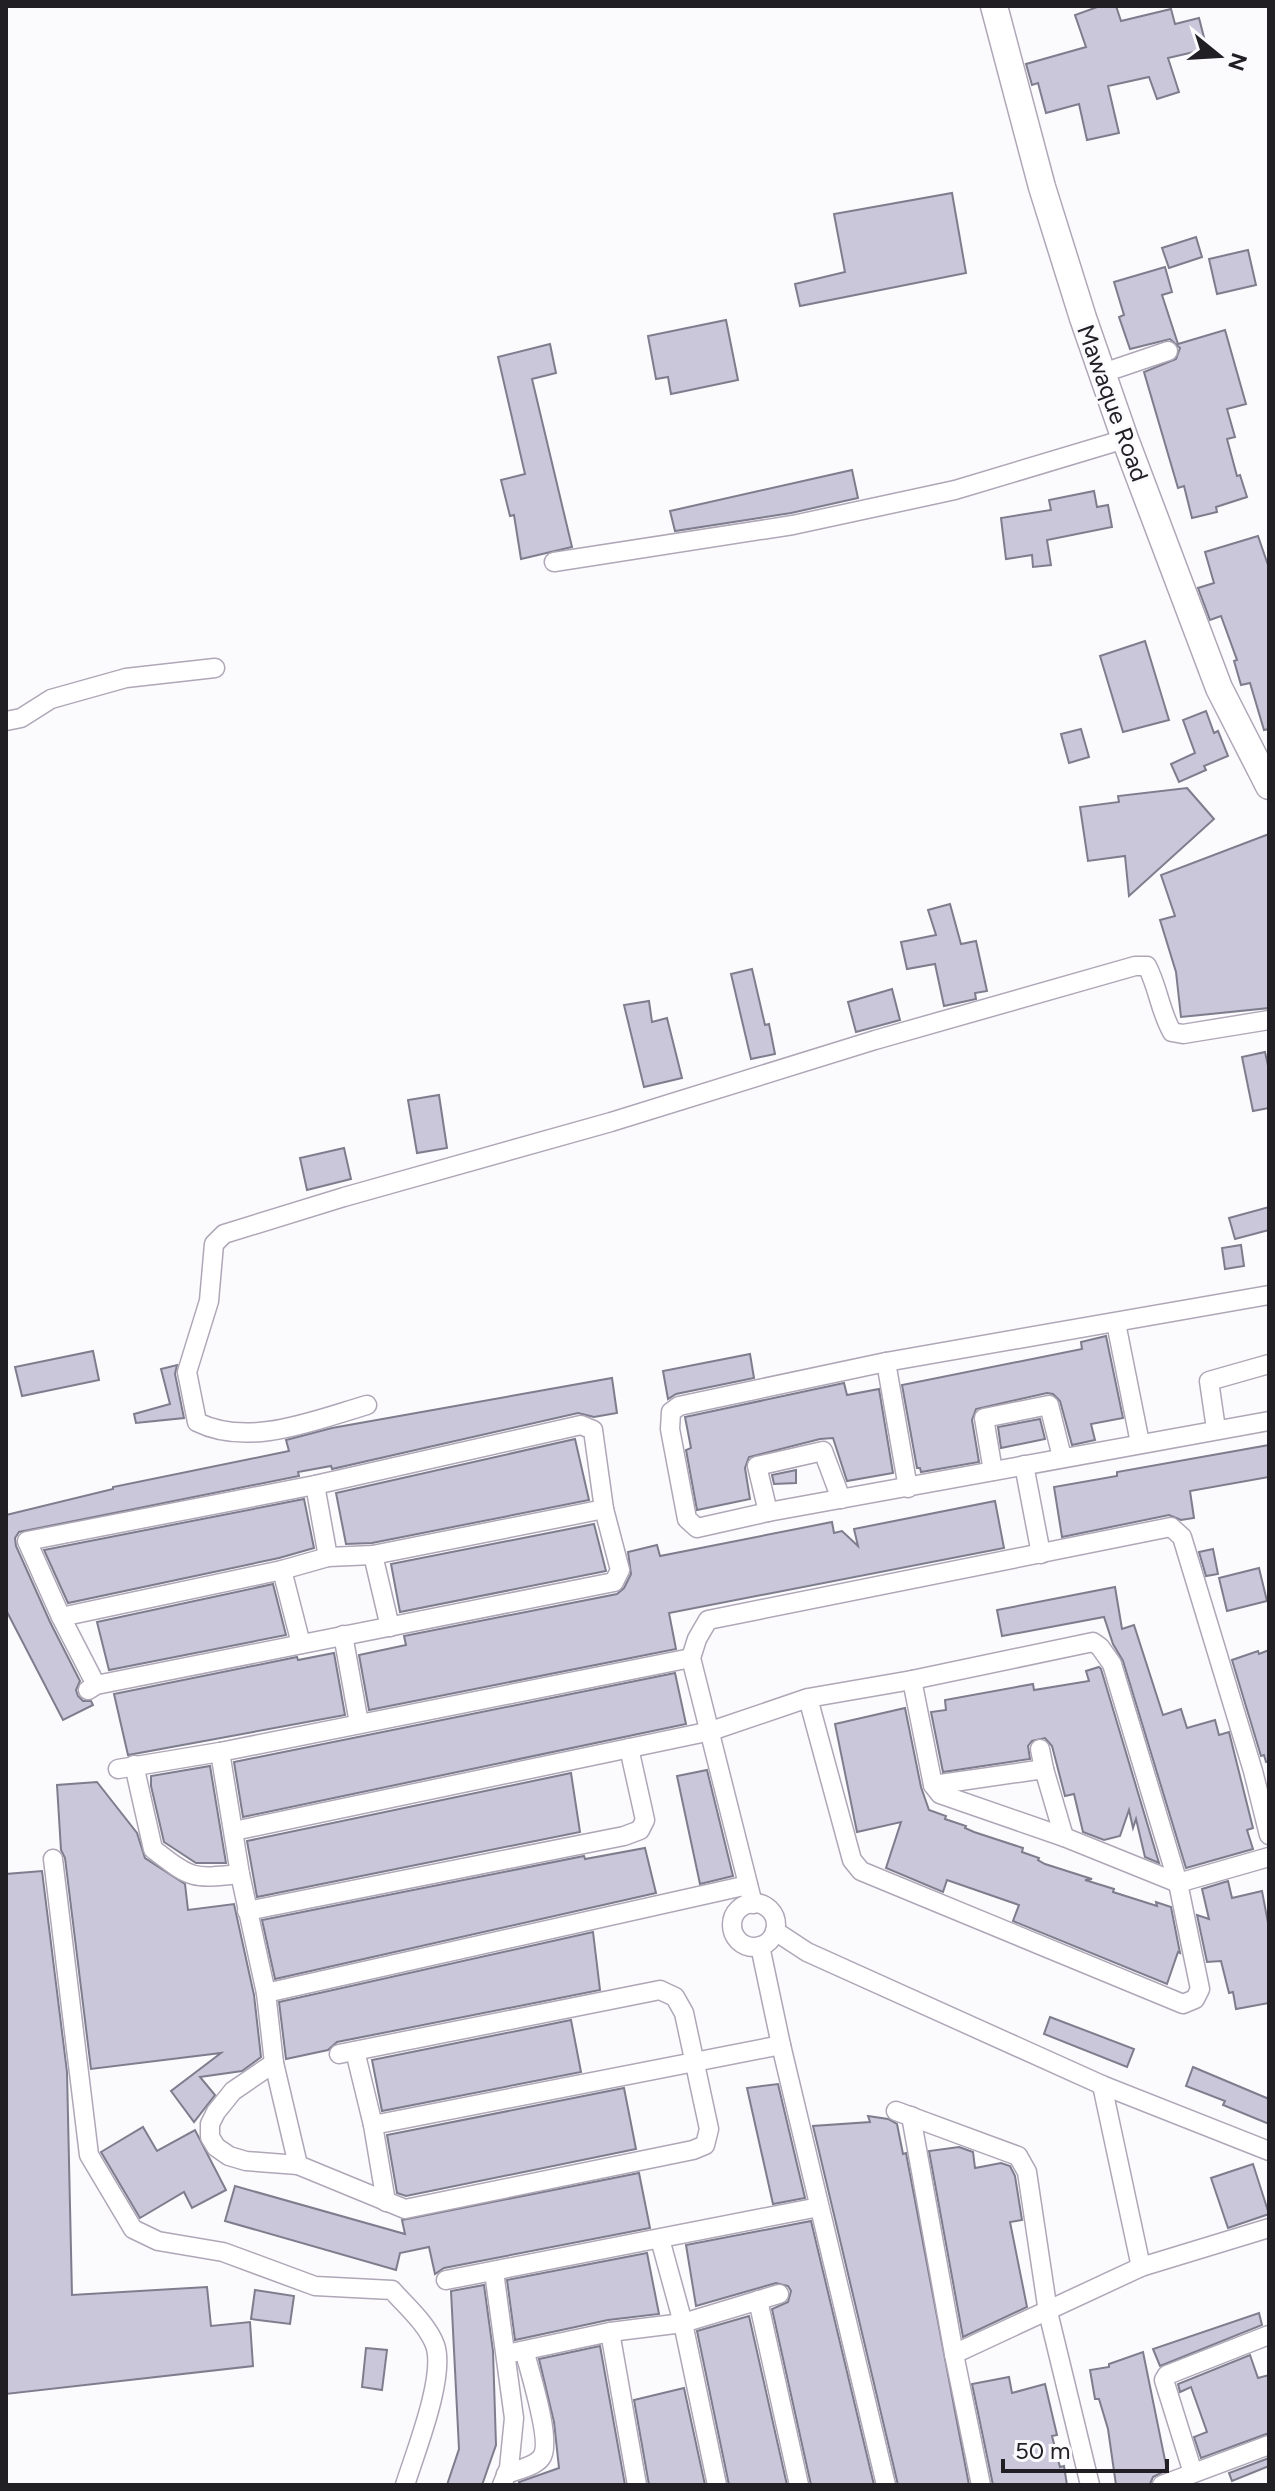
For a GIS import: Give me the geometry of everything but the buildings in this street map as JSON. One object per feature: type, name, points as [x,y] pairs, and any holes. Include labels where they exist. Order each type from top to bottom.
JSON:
[{"type":"main road","name":"Mawaque Road","points":[[994,6],[1042,187],[1125,439],[1219,688],[1269,786]]},
{"type":"street","points":[[1103,373],[1168,351]]},
{"type":"street","points":[[554,562],[793,525],[955,490],[1125,439]]},
{"type":"street","points":[[6,721],[21,718],[51,699],[126,678],[215,668]]},
{"type":"street","points":[[367,1405],[274,1430],[233,1432],[211,1429],[197,1422],[187,1372],[209,1301],[214,1244],[224,1234],[1135,966],[1147,966],[1172,1032],[1183,1034],[1269,1020]]},
{"type":"street","points":[[1269,1295],[886,1362],[679,1406],[671,1412],[670,1429],[687,1519],[697,1528],[1062,1457],[1269,1421]]},
{"type":"street","points":[[1116,1323],[1140,1443]]},
{"type":"street","points":[[886,1362],[908,1488]]},
{"type":"street","points":[[1216,1429],[1209,1381],[1269,1364]]},
{"type":"street","points":[[993,1471],[984,1418],[1049,1405],[1062,1457]]},
{"type":"street","points":[[581,1425],[593,1430],[604,1509],[620,1570],[614,1582],[92,1688],[27,1541],[315,1485],[581,1425]]},
{"type":"street","points":[[768,1512],[757,1466],[823,1451],[841,1499]]},
{"type":"street","points":[[1024,1465],[1041,1554]]},
{"type":"street","points":[[315,1485],[328,1557]]},
{"type":"street","points":[[61,1617],[282,1570],[328,1557],[373,1555],[604,1509]]},
{"type":"street","points":[[753,1904],[691,1658],[708,1620],[1171,1527],[1182,1537],[1253,1771],[1269,1835]]},
{"type":"street","points":[[373,1555],[390,1627]]},
{"type":"street","points":[[282,1570],[301,1644]]},
{"type":"street","points":[[343,1635],[359,1723]]},
{"type":"street","points":[[234,1831],[711,1731],[808,1698],[1093,1642],[1112,1664],[1178,1883],[1200,1989],[1195,1999],[1183,2004],[861,1871],[852,1860],[808,1698]]},
{"type":"street","points":[[240,1874],[203,1878],[185,1874],[153,1849],[126,1767],[220,1752],[691,1658]]},
{"type":"street","points":[[912,1680],[933,1785],[946,1797],[1064,1837],[1178,1883],[1269,1857]]},
{"type":"street","points":[[247,1911],[624,1836],[640,1830],[645,1820],[629,1748]]},
{"type":"street","points":[[1040,1749],[1064,1837]]},
{"type":"street","points":[[220,1752],[247,1911],[266,1993],[274,2063],[298,2165]]},
{"type":"street","points":[[933,1785],[1044,1769]]},
{"type":"street","points":[[53,1859],[89,2155],[133,2229],[158,2241],[223,2252],[315,2286],[392,2290],[431,2338],[438,2362],[432,2400],[405,2485]]},
{"type":"street","points":[[266,1993],[748,1885]]},
{"type":"street","points":[[775,1931],[766,1943],[746,1946],[739,1942],[732,1929],[735,1915],[745,1905],[759,1904],[771,1912],[775,1931],[807,1952],[1102,2085],[1269,2151]]},
{"type":"street","points":[[760,1946],[886,2485]]},
{"type":"street","points":[[274,2063],[233,2091],[216,2112],[210,2124],[210,2137],[216,2147],[229,2156],[246,2161],[298,2165],[386,2202],[405,2209],[420,2207],[705,2145],[709,2129],[684,2013],[675,1997],[660,1990],[347,2052],[373,2125],[386,2202]]},
{"type":"street","points":[[373,2125],[781,2045]]},
{"type":"street","points":[[1102,2085],[1141,2267]]},
{"type":"street","points":[[981,2485],[904,2114],[1018,2156],[1027,2172],[1048,2312],[1090,2485]]},
{"type":"street","points":[[446,2280],[819,2207]]},
{"type":"street","points":[[954,2354],[1141,2267],[1269,2228]]},
{"type":"street","points":[[660,2239],[683,2323],[717,2485]]},
{"type":"street","points":[[494,2272],[516,2354],[545,2441],[543,2456],[538,2461],[504,2480]]},
{"type":"street","points":[[516,2354],[610,2332],[683,2323],[779,2294]]},
{"type":"street","points":[[758,2300],[799,2485]]},
{"type":"street","points":[[610,2332],[637,2485]]},
{"type":"street","points":[[1193,2473],[1164,2380],[1167,2375],[1269,2335]]},
{"type":"street","points":[[504,2480],[509,2468],[514,2418],[516,2354]]},
{"type":"street","points":[[1162,2485],[1269,2445]]}]
